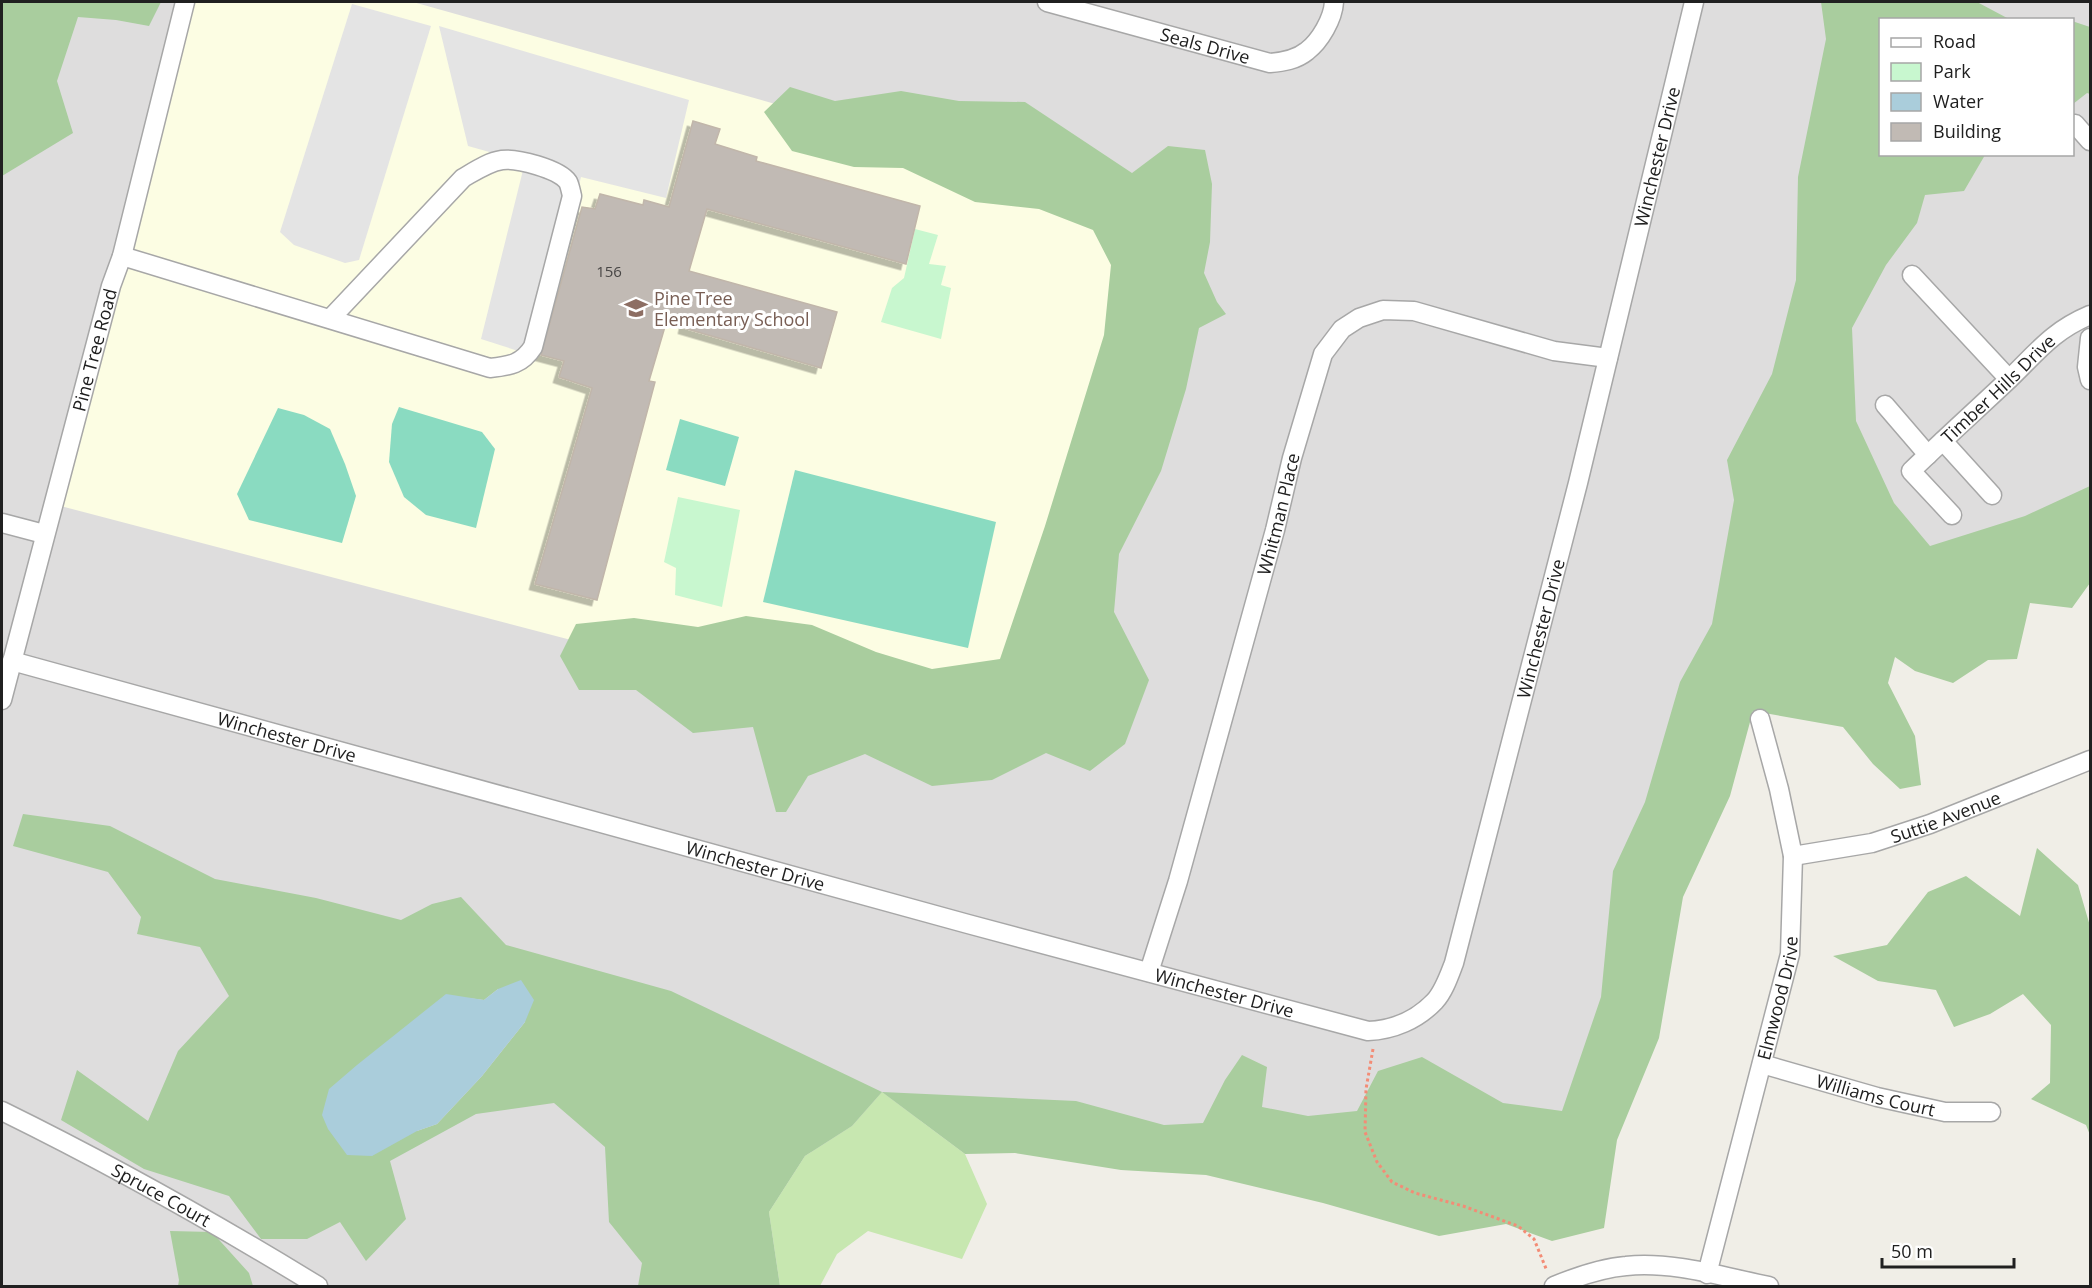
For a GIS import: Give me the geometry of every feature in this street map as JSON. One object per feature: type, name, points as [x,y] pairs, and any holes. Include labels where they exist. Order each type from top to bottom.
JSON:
[{"type":"street","name":"Pine Tree Road","points":[[2,700],[111,286],[122,256],[185,2]]},
{"type":"street","name":"Seals Drive","points":[[1047,2],[1270,63],[1288,61],[1307,51],[1325,28],[1334,2]]},
{"type":"street","name":"Winchester Drive","points":[[12,661],[957,921],[1368,1031],[1385,1030],[1407,1022],[1435,1001],[1445,986],[1454,963],[1578,483],[1694,2]]},
{"type":"street","points":[[2075,124],[2091,141]]},
{"type":"street","points":[[122,256],[490,368],[512,366],[526,357],[534,347],[572,196],[568,183],[555,172],[520,160],[502,160],[479,168],[463,178],[330,319]]},
{"type":"street","points":[[1912,275],[2010,379]]},
{"type":"street","name":"Whitman Place","points":[[1149,972],[1178,880],[1275,530],[1292,458],[1323,354],[1342,329],[1359,318],[1383,310],[1414,311],[1554,351],[1608,358]]},
{"type":"street","name":"Timber Hills Drive","points":[[1952,515],[1911,471],[2010,379],[2047,340],[2070,324],[2091,315]]},
{"type":"street","points":[[2091,338],[2087,367],[2091,380]]},
{"type":"street","points":[[1885,405],[1928,455]]},
{"type":"street","points":[[1943,441],[1992,495]]},
{"type":"street","points":[[2,523],[44,534]]},
{"type":"street","name":"Elmwood Drive","points":[[1707,1274],[1790,954],[1793,856],[1779,789],[1760,719]]},
{"type":"street","name":"Suttie Avenue","points":[[1793,856],[1872,843],[1930,824],[2091,760]]},
{"type":"street","name":"Williams Court","points":[[1762,1064],[1877,1098],[1945,1112],[1991,1112]]},
{"type":"street","name":"Spruce Court","points":[[2,1111],[99,1160],[240,1239],[318,1287]]},
{"type":"street","points":[[1552,1282],[1626,1266],[1664,1266],[1769,1287]]},
{"type":"path","points":[[1376,1031],[1366,1089],[1365,1132],[1377,1162],[1392,1182],[1415,1193],[1462,1206],[1518,1226],[1534,1239],[1552,1282]]},
{"type":"shaded area","points":[[2,2],[1890,2],[1879,18],[1557,1206],[936,1115],[731,1176],[692,1286],[2,1286]]},
{"type":"shaded area","points":[[185,2],[413,2],[1155,211],[1021,758],[53,504]]},
{"type":"shaded area","points":[[1947,2],[2090,2],[2090,503],[1918,586],[1817,399],[1908,156],[2074,156],[2074,18],[1974,18]]},
{"type":"shaded area","points":[[352,4],[431,26],[359,260],[345,263],[294,245],[280,232]]},
{"type":"shaded area","points":[[439,26],[689,100],[666,198],[581,177],[537,357],[481,339],[525,162],[468,146]]},
{"type":"green space","points":[[2,2],[161,2],[149,26],[116,20],[78,17],[57,81],[73,133],[2,176]]},
{"type":"green space","points":[[1821,2],[1977,2],[2007,18],[1879,18],[1879,156],[1984,156],[1964,191],[1925,195],[1917,223],[1886,265],[1852,328],[1856,421],[1894,503],[1930,546],[2025,516],[2090,486],[2090,583],[2072,608],[2030,603],[2017,659],[1988,660],[1953,683],[1915,671],[1895,657],[1888,683],[1915,736],[1921,785],[1900,789],[1873,764],[1843,727],[1753,711],[1730,796],[1683,897],[1659,1038],[1617,1140],[1604,1228],[1552,1241],[1506,1224],[1439,1236],[1323,1203],[1206,1175],[1121,1170],[1015,1153],[965,1154],[882,1092],[1076,1101],[1164,1125],[1203,1123],[1225,1080],[1242,1055],[1267,1067],[1262,1107],[1308,1116],[1357,1111],[1378,1071],[1422,1057],[1503,1103],[1562,1111],[1601,997],[1613,871],[1645,802],[1680,682],[1712,624],[1734,500],[1727,460],[1772,374],[1796,280],[1798,177],[1826,39]]},
{"type":"green space","points":[[2074,22],[2090,27],[2090,94],[2087,93],[2074,103]]},
{"type":"green space","points":[[790,87],[835,101],[901,91],[959,101],[1025,102],[1132,173],[1168,146],[1205,150],[1212,184],[1210,242],[1204,273],[1217,302],[1226,314],[1199,328],[1186,389],[1161,471],[1119,554],[1114,612],[1149,680],[1125,744],[1090,771],[1046,753],[992,780],[932,786],[865,754],[808,776],[786,812],[776,812],[753,727],[693,733],[636,690],[579,690],[560,656],[576,624],[634,618],[698,627],[746,616],[812,625],[876,652],[932,669],[1000,659],[1045,526],[1104,335],[1111,265],[1093,230],[1039,209],[975,202],[903,168],[854,167],[792,151],[764,112]]},
{"type":"green space","points":[[915,229],[938,235],[929,264],[946,266],[941,285],[951,288],[941,339],[881,322],[892,288],[904,278]]},
{"type":"green space","points":[[399,407],[482,432],[495,449],[476,528],[426,515],[404,497],[389,462],[392,424]]},
{"type":"green space","points":[[278,408],[304,415],[330,429],[356,496],[342,543],[249,520],[237,494]]},
{"type":"green space","points":[[680,419],[739,437],[725,486],[666,470]]},
{"type":"green space","points":[[795,470],[996,522],[968,648],[763,602]]},
{"type":"green space","points":[[678,497],[740,510],[722,607],[675,595],[676,568],[664,562]]},
{"type":"green space","points":[[23,814],[110,826],[215,879],[316,898],[401,920],[432,904],[461,897],[506,945],[671,991],[882,1092],[852,1126],[805,1156],[769,1212],[780,1286],[638,1286],[642,1263],[609,1222],[605,1147],[554,1103],[476,1114],[390,1161],[406,1219],[366,1261],[340,1222],[307,1239],[261,1239],[229,1196],[144,1169],[61,1120],[77,1070],[148,1121],[178,1051],[229,996],[200,947],[137,934],[141,917],[108,872],[13,846]],"holes":[[[498,989],[525,1022],[482,1076],[437,1124],[417,1131],[468,998],[484,1000]]]},
{"type":"green space","points":[[2037,848],[2078,885],[2090,926],[2090,1135],[2086,1125],[2031,1099],[2050,1083],[2051,1025],[2023,994],[1990,1014],[1954,1027],[1936,990],[1878,981],[1833,956],[1887,945],[1928,892],[1966,876],[2020,916]]},
{"type":"green space","points":[[882,1092],[965,1154],[987,1204],[962,1259],[868,1231],[837,1254],[820,1286],[780,1286],[769,1212],[805,1156],[852,1126]]},
{"type":"green space","points":[[170,1231],[212,1232],[249,1273],[253,1286],[178,1286],[179,1280]]},
{"type":"water","points":[[521,980],[534,1000],[525,1022],[482,1076],[437,1124],[417,1131],[372,1156],[347,1155],[328,1129],[322,1115],[329,1089],[446,994],[484,1000],[498,989]]},
{"type":"building","points":[[693,121],[720,129],[715,144],[757,157],[756,161],[920,206],[906,264],[707,209],[689,271],[837,312],[821,368],[684,328],[686,319],[669,313],[649,381],[655,382],[597,600],[535,584],[592,388],[559,377],[564,361],[541,355],[582,207],[595,209],[600,194],[643,205],[644,200],[669,207]]},
{"type":"place","name":"Pine Tree Elementary School","points":[[636,308]]}]
